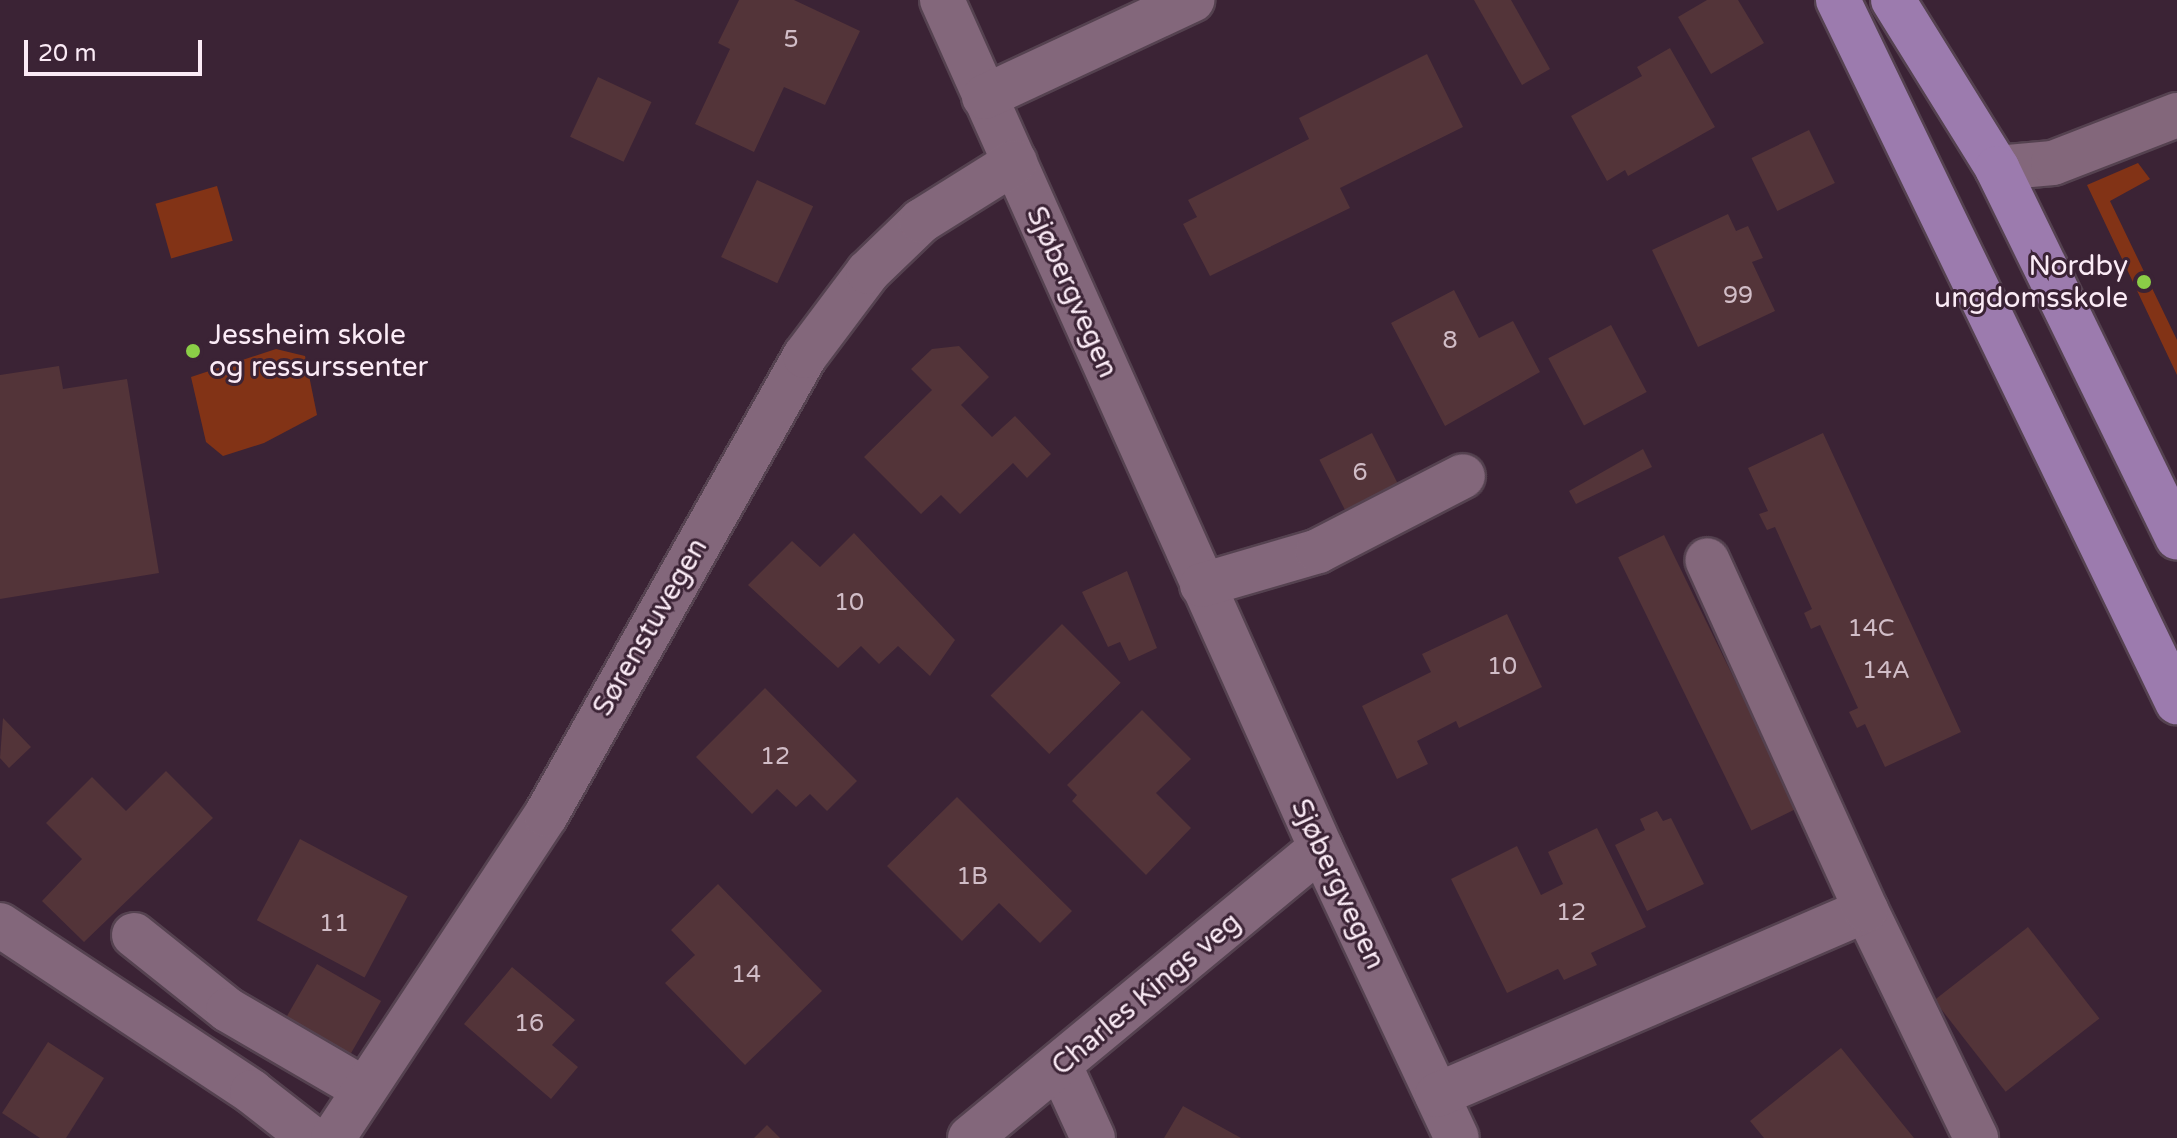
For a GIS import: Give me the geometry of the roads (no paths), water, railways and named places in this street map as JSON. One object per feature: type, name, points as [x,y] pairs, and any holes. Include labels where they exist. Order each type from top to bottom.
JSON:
[{"type":"main road","points":[[1838,0],[2177,702]]},
{"type":"main road","points":[[1893,0],[1997,168],[2177,537]]},
{"type":"street","name":"Sjøbergvegen","points":[[942,0],[1321,848],[1457,1138]]},
{"type":"street","points":[[984,97],[1192,0]]},
{"type":"street","points":[[1997,168],[2053,163],[2177,115]]},
{"type":"street","name":"Sørenstuvegen","points":[[333,1138],[546,815],[805,356],[868,272],[921,221],[1015,162]]},
{"type":"street","points":[[1202,585],[1318,551],[1463,476]]},
{"type":"street","points":[[1707,560],[1866,910],[1976,1138]]},
{"type":"street","name":"Charles Kings veg","points":[[970,1138],[1321,848]]},
{"type":"street","points":[[1437,1095],[1866,910]]},
{"type":"street","points":[[0,925],[252,1092],[311,1138]]},
{"type":"street","points":[[134,935],[228,1010],[364,1089]]},
{"type":"street","points":[[1060,1066],[1093,1138]]},
{"type":"place","name":"Nordby ungdomsskole","points":[[2144,282]]},
{"type":"place","name":"Jessheim skole og ressurssenter","points":[[193,351]]}]
